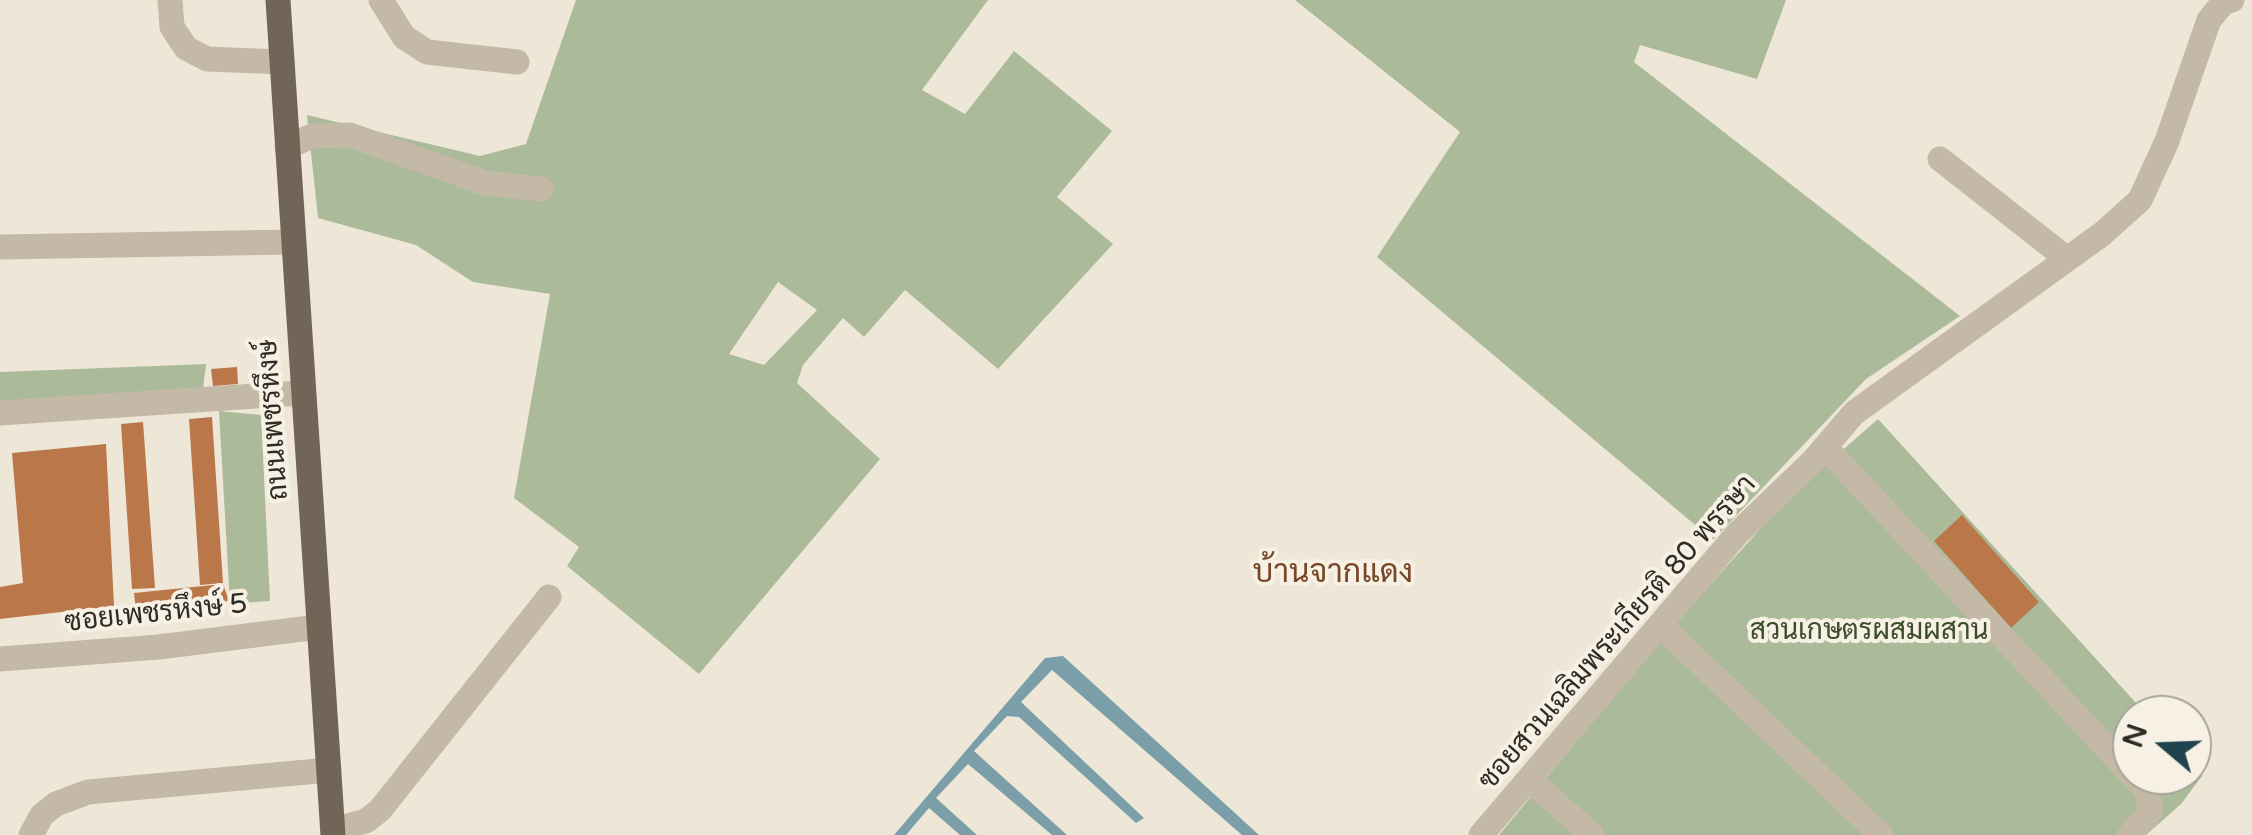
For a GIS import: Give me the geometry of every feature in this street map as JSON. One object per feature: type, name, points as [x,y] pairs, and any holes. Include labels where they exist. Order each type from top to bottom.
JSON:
[{"type":"main road","name":"ถนนเพชรหึงษ์","points":[[278,0],[333,832]]},
{"type":"street","points":[[170,0],[172,26],[186,48],[207,59],[282,62]]},
{"type":"street","points":[[381,0],[404,37],[427,52],[516,62]]},
{"type":"street","name":"ซอยสวนเฉลิมพระเกียรติ 80 พรรษา","points":[[1480,835],[1737,534],[1854,414],[2140,200],[2166,141],[2209,20],[2224,2],[2232,0]]},
{"type":"street","points":[[2242,0],[2252,3]]},
{"type":"street","points":[[287,147],[312,136],[350,135],[485,183],[541,189]]},
{"type":"street","points":[[1940,159],[2066,258]]},
{"type":"street","points":[[0,246],[294,242]]},
{"type":"street","points":[[0,413],[301,393]]},
{"type":"street","points":[[1825,447],[2112,754]]},
{"type":"street","points":[[333,832],[366,821],[380,810],[550,597]]},
{"type":"street","points":[[1660,625],[1881,835]]},
{"type":"street","name":"ซอยเพชรหึงษ์ 5","points":[[0,659],[160,647],[318,627]]},
{"type":"street","points":[[31,835],[42,815],[56,804],[88,792],[329,770]]},
{"type":"street","points":[[1529,779],[1592,835]]},
{"type":"street","points":[[2130,835],[2151,812],[2147,795]]},
{"type":"green space","points":[[576,0],[988,0],[922,90],[965,114],[1014,51],[1112,131],[1057,197],[1113,244],[998,369],[905,290],[864,337],[843,318],[803,365],[797,383],[880,459],[699,674],[567,566],[579,547],[514,498],[550,294],[473,282],[416,245],[318,218],[307,115],[480,156],[526,144]],"holes":[[[778,282],[817,310],[764,365],[729,354]]]},
{"type":"green space","points":[[1295,0],[1786,0],[1757,79],[1640,45],[1634,62],[1960,316],[1866,379],[1713,540],[1377,257],[1460,132]]},
{"type":"green space","points":[[206,364],[203,389],[0,405],[0,372]]},
{"type":"green space","points":[[219,411],[261,415],[270,601],[230,604]]},
{"type":"green space","name":"สวนเกษตรผสมผสาน","points":[[1878,419],[2129,695],[2112,695],[2112,795],[2188,795],[2181,804],[2146,835],[1499,835],[1660,640],[1789,497]]},
{"type":"water","points":[[1063,656],[1259,835],[1242,835],[1052,670],[1021,702],[1144,818],[1136,823],[1019,717],[1007,716],[974,751],[1067,835],[1052,835],[968,764],[936,798],[977,835],[960,835],[929,808],[906,835],[894,835],[1045,658]]},
{"type":"building","points":[[237,367],[238,384],[213,386],[211,369]]},
{"type":"building","points":[[212,417],[223,583],[200,585],[189,419]]},
{"type":"building","points":[[143,422],[155,588],[132,589],[121,424]]},
{"type":"building","points":[[106,444],[114,606],[0,619],[0,587],[23,583],[12,453]]},
{"type":"building","points":[[1962,515],[2039,602],[2011,628],[1934,541]]},
{"type":"building","points":[[223,584],[229,601],[136,610],[134,593]]},
{"type":"district","name":"บ้านจากแดง","points":[[1333,574]]}]
